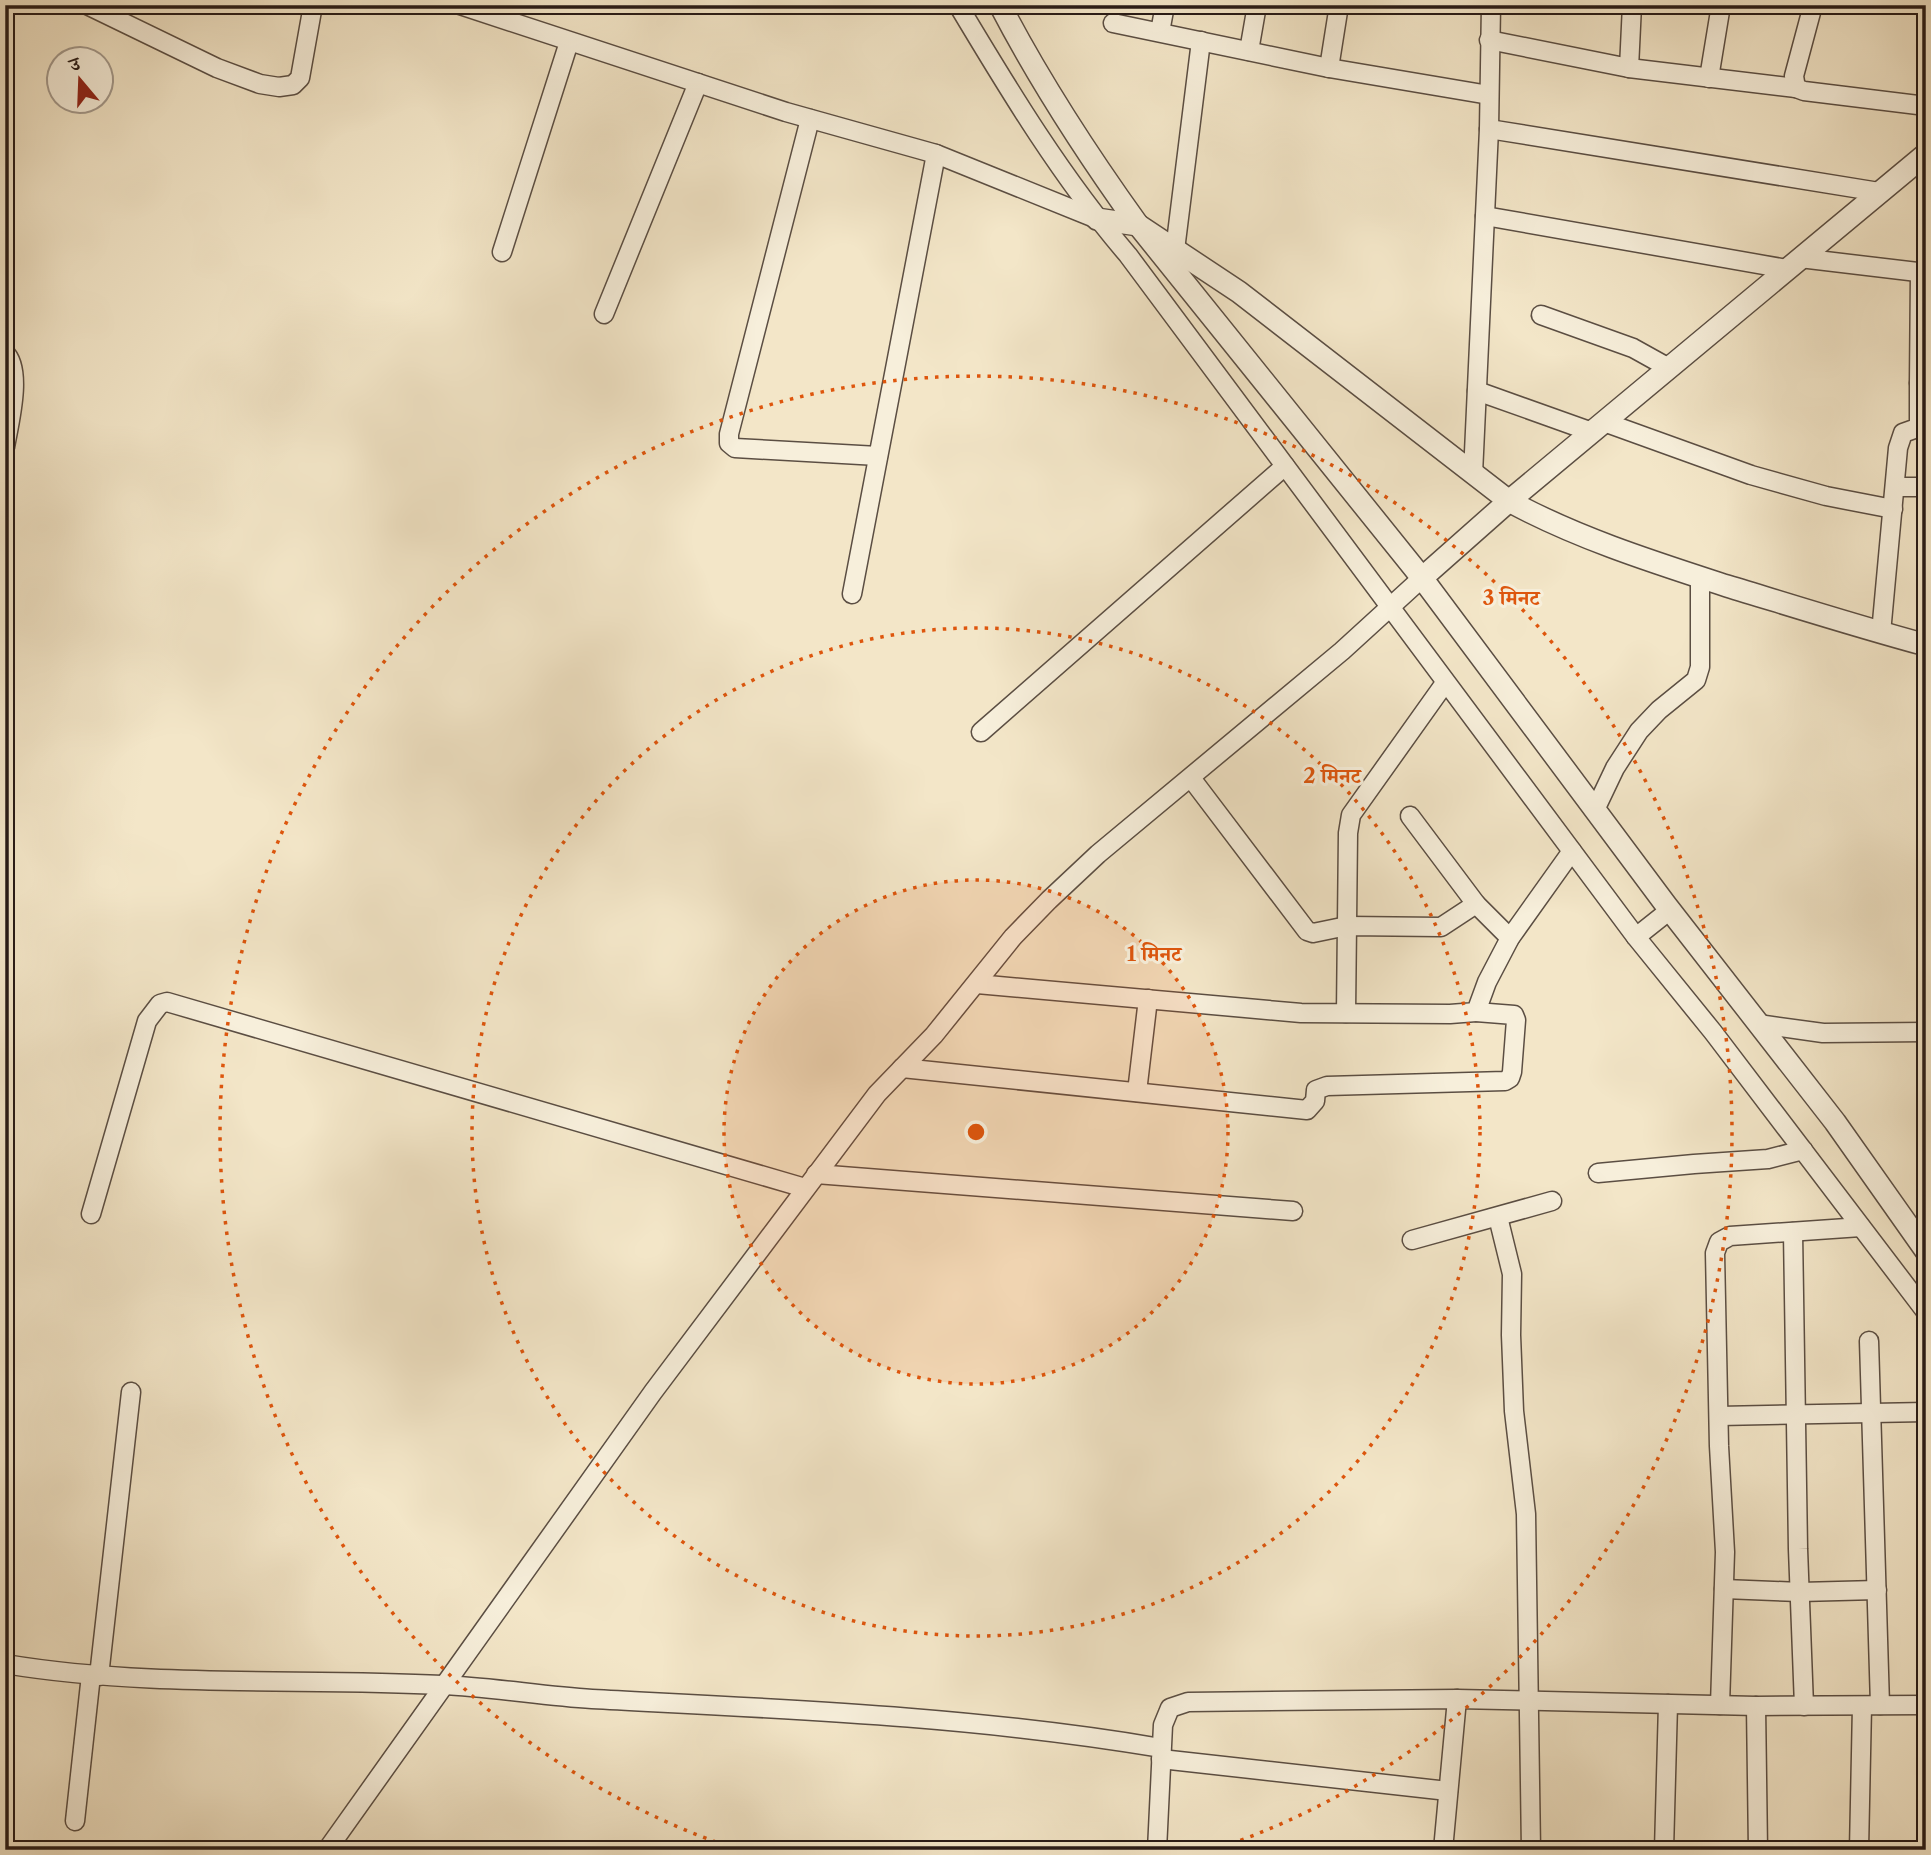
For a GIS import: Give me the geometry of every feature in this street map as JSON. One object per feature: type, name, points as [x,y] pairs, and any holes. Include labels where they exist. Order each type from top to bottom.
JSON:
[{"type":"street","points":[[87,5],[217,68],[260,84],[279,87],[293,85],[300,78],[313,5]]},
{"type":"street","points":[[460,5],[810,119],[936,154],[1103,219],[1134,224],[1239,292],[1509,501],[1549,523],[1700,577],[1926,645]]},
{"type":"street","points":[[958,5],[1025,117],[1285,466],[1406,592],[1595,810],[1651,924],[1713,1032],[1926,1312]]},
{"type":"street","points":[[1000,5],[1037,72],[1134,224],[1406,592],[1445,683],[1572,851],[1758,1024],[1835,1122],[1926,1251]]},
{"type":"street","points":[[1160,32],[1166,5]]},
{"type":"street","points":[[1249,51],[1258,5]]},
{"type":"street","points":[[1329,68],[1339,5]]},
{"type":"street","points":[[1474,474],[1489,129],[1491,5]]},
{"type":"street","points":[[1629,68],[1632,5]]},
{"type":"street","points":[[1709,78],[1721,5]]},
{"type":"street","points":[[1796,88],[1794,76],[1813,5]]},
{"type":"street","points":[[1113,23],[1329,68],[1489,95]]},
{"type":"street","points":[[1489,40],[1629,68],[1926,106]]},
{"type":"street","points":[[1175,250],[1201,41]]},
{"type":"street","points":[[502,252],[569,42]]},
{"type":"street","points":[[604,314],[698,83]]},
{"type":"street","points":[[810,119],[729,434],[729,443],[735,448],[878,456]]},
{"type":"street","points":[[1489,129],[1879,192]]},
{"type":"street","points":[[852,594],[936,154]]},
{"type":"street","points":[[327,1850],[653,1392],[857,1119],[934,1035],[1013,937],[1098,854],[1342,651],[1509,501],[1879,192],[1921,162]]},
{"type":"street","points":[[1485,216],[1794,263],[1923,273],[1919,425],[1903,433],[1900,438],[1881,633]]},
{"type":"street","points":[[1541,315],[1633,348],[1669,368]]},
{"type":"street","points":[[5,353],[13,364],[14,377],[5,447]]},
{"type":"street","points":[[1477,391],[1751,475],[1826,496],[1893,509]]},
{"type":"street","points":[[981,732],[1285,466]]},
{"type":"street","points":[[1895,487],[1926,487]]},
{"type":"street","points":[[1595,810],[1615,768],[1639,731],[1659,710],[1696,680],[1700,667],[1700,577]]},
{"type":"street","points":[[1346,1013],[1348,833],[1351,815],[1445,683]]},
{"type":"street","points":[[1191,779],[1307,931],[1320,933],[1347,926],[1441,927],[1476,904]]},
{"type":"street","points":[[1410,816],[1476,904],[1510,938]]},
{"type":"street","points":[[1476,1012],[1487,982],[1510,938],[1572,851]]},
{"type":"street","points":[[902,1068],[1307,1110],[1315,1101],[1316,1090],[1327,1086],[1505,1081],[1510,1078],[1512,1072],[1516,1020],[1514,1015],[1476,1012],[1301,1013],[977,984]]},
{"type":"street","points":[[1137,1092],[1148,999]]},
{"type":"street","points":[[90,1214],[147,1021],[160,1004],[167,1002],[811,1181],[1293,1212]]},
{"type":"street","points":[[1758,1024],[1823,1033],[1926,1032]]},
{"type":"street","points":[[1598,1173],[1768,1160],[1803,1150]]},
{"type":"street","points":[[1412,1240],[1552,1201]]},
{"type":"street","points":[[1498,1217],[1511,1274],[1510,1335],[1514,1411],[1525,1514],[1531,1850]]},
{"type":"street","points":[[1720,1705],[1725,1552],[1715,1253],[1719,1242],[1730,1236],[1861,1227]]},
{"type":"street","points":[[1793,1232],[1804,1706]]},
{"type":"street","points":[[1859,1850],[1877,1590],[1869,1341]]},
{"type":"street","points":[[75,1821],[131,1391]]},
{"type":"street","points":[[1719,1416],[1926,1412]]},
{"type":"street","points":[[1724,1589],[1800,1592],[1877,1590]]},
{"type":"street","points":[[5,1664],[95,1676],[178,1681],[443,1685],[584,1699],[895,1716],[1082,1735],[1161,1754],[1448,1791]]},
{"type":"street","points":[[1443,1850],[1457,1699]]},
{"type":"street","points":[[1157,1850],[1163,1725],[1170,1708],[1188,1702],[1457,1699],[1756,1706],[1926,1705]]},
{"type":"street","points":[[1664,1850],[1668,1704]]},
{"type":"street","points":[[1756,1706],[1758,1850]]}]
